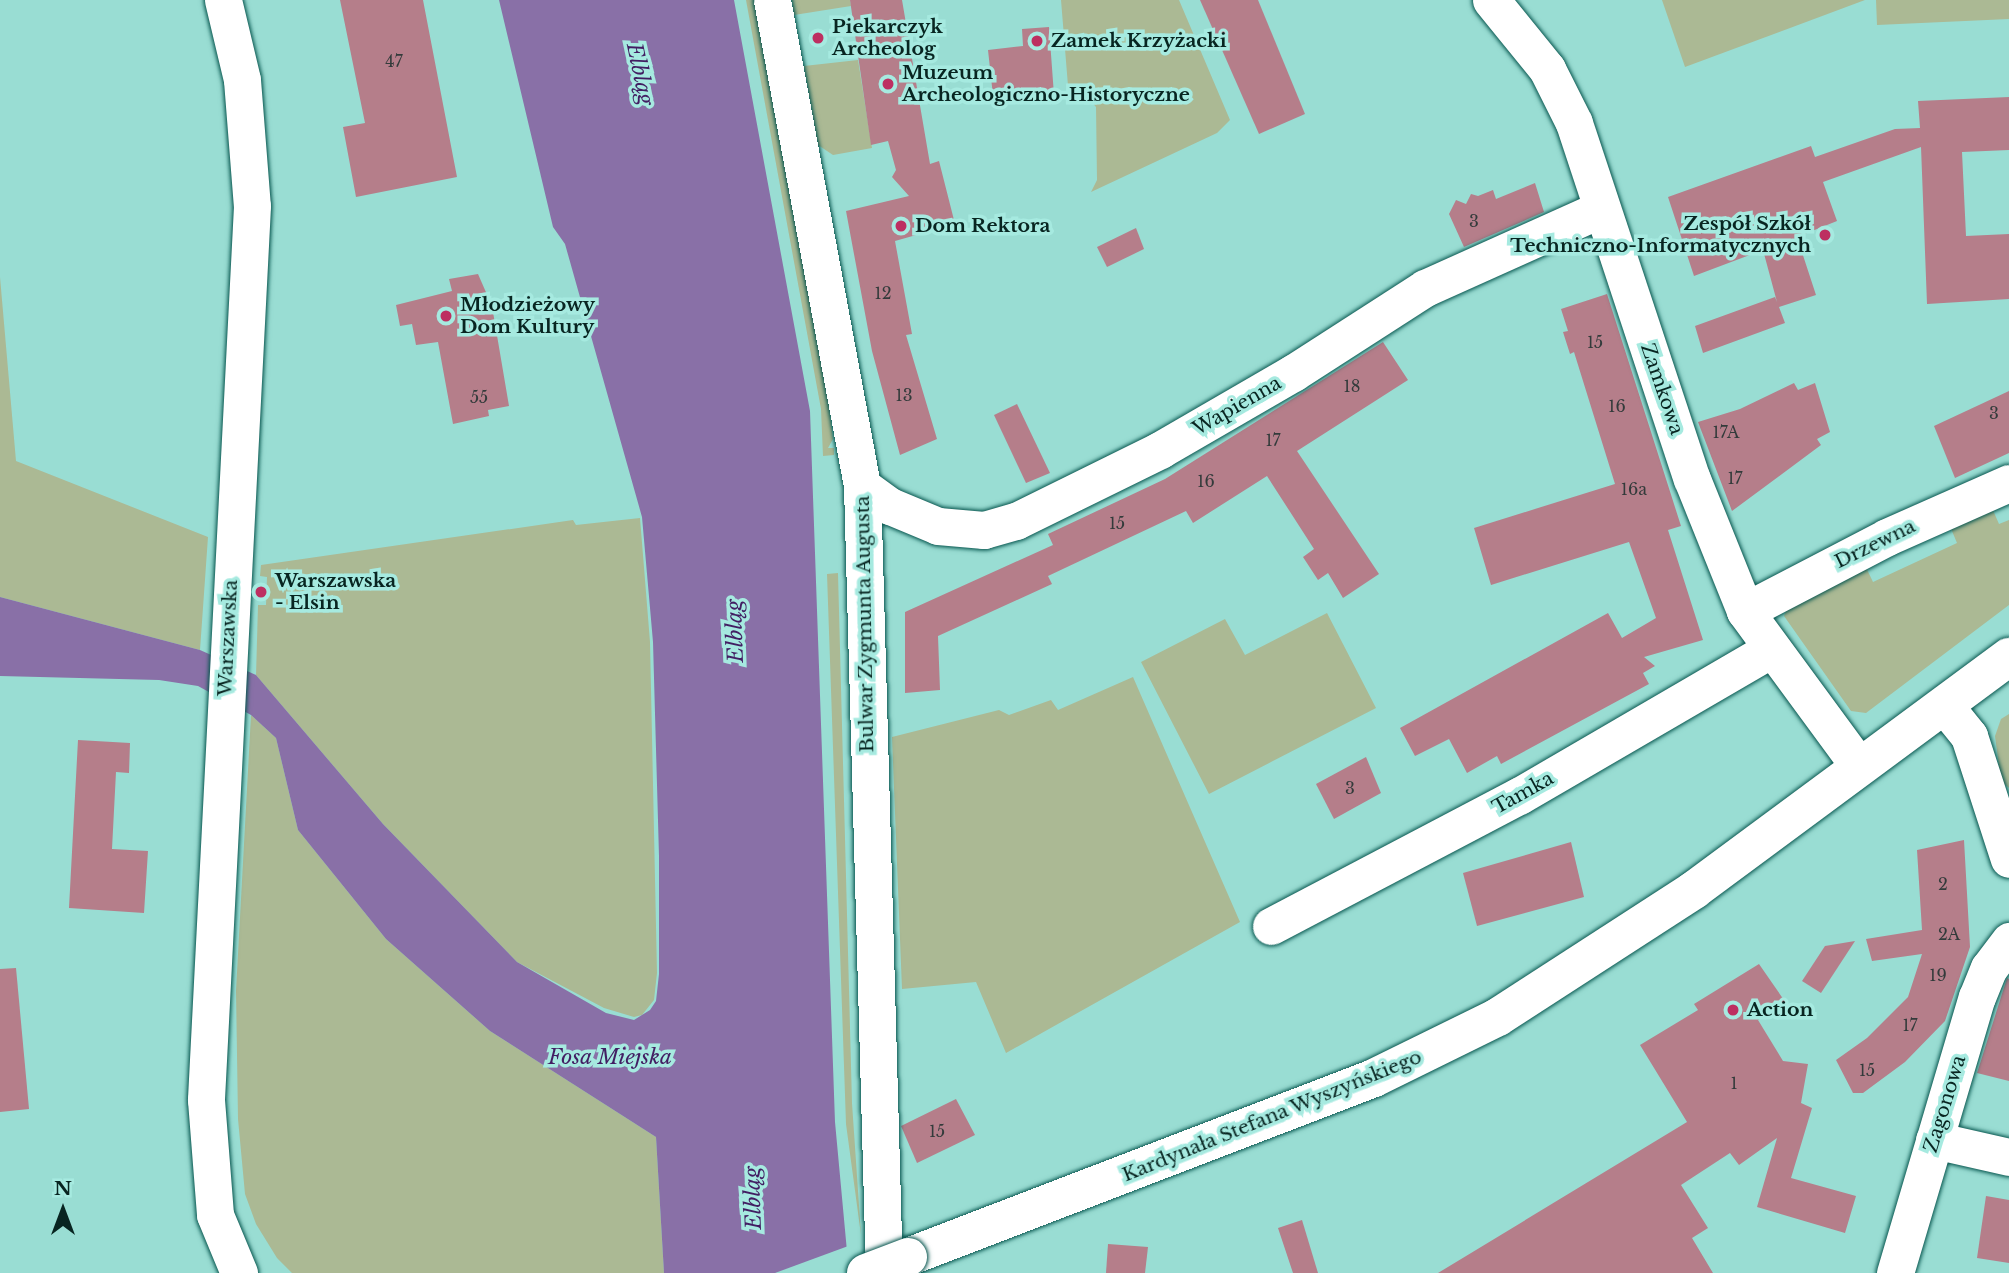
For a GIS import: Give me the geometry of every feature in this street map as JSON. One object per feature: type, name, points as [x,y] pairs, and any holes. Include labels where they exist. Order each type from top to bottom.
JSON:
[{"type":"main road","points":[[1944,705],[2009,657]]},
{"type":"main road","name":"Kardynała Stefana Wyszyńskiego","points":[[885,1265],[1349,1088],[1497,1017],[1694,890],[1944,705]]},
{"type":"street","name":"Warszawska","points":[[223,0],[242,80],[252,206],[206,1100],[215,1215],[239,1273]]},
{"type":"street","name":"Bulwar Zygmunta Augusta","points":[[772,0],[862,486],[885,1265]]},
{"type":"street","name":"Zamkowa","points":[[1491,0],[1560,89],[1692,479],[1745,611],[1770,650],[1859,766]]},
{"type":"street","name":"Wapienna","points":[[862,486],[890,506],[939,526],[985,530],[1016,521],[1160,450],[1293,373],[1425,288],[1601,209]]},
{"type":"street","name":"Drzewna","points":[[1745,611],[1887,537],[2009,483]]},
{"type":"street","name":"Tamka","points":[[1271,926],[1519,796],[1770,650]]},
{"type":"street","points":[[1944,705],[1969,736],[2009,859]]},
{"type":"street","name":"Zagonowa","points":[[1895,1273],[1977,997],[1989,968],[2009,941]]},
{"type":"street","points":[[1934,1140],[2009,1157]]},
{"type":"green space","points":[[746,0],[756,0],[825,373],[833,439],[828,448],[834,448],[834,455],[823,456],[821,409]]},
{"type":"green space","points":[[792,0],[850,0],[851,6],[794,15]]},
{"type":"green space","points":[[1061,0],[1179,0],[1230,120],[1217,133],[1091,192],[1097,180],[1096,107],[1090,100],[1069,98]]},
{"type":"green space","points":[[1662,0],[1865,0],[1685,67]]},
{"type":"green space","points":[[1876,0],[2009,0],[2009,19],[1877,25]]},
{"type":"green space","points":[[858,60],[872,148],[833,155],[818,145],[804,66]]},
{"type":"green space","points":[[0,277],[16,461],[208,537],[200,650],[0,597]]},
{"type":"green space","points":[[1989,501],[1999,524],[2009,520],[2009,605],[1866,713],[1851,711],[1784,616],[1791,598],[1862,559],[1873,582],[1957,543],[1947,519]]},
{"type":"green space","points":[[640,518],[650,642],[657,973],[654,1000],[642,1015],[634,1017],[604,1008],[517,962],[383,824],[256,675],[258,605],[266,605],[267,577],[260,576],[261,565],[573,520],[576,525]]},
{"type":"green space","points":[[838,573],[852,1103],[861,1235],[846,1124],[827,574]]},
{"type":"green space","points":[[1327,613],[1376,708],[1209,794],[1141,662],[1225,619],[1245,655]]},
{"type":"green space","points":[[1133,677],[1240,922],[1006,1053],[976,982],[902,989],[892,737],[999,710],[1009,715],[1051,700],[1058,710]]},
{"type":"green space","points":[[2009,714],[2009,788],[2001,781],[1995,736],[2001,719]]},
{"type":"green space","points":[[251,715],[276,738],[298,830],[386,939],[490,1031],[656,1137],[664,1273],[292,1273],[277,1258],[256,1224],[245,1194],[238,1119],[236,991]]},
{"type":"water","points":[[499,0],[734,0],[810,411],[835,1122],[849,1273],[664,1273],[656,1137],[490,1031],[386,939],[298,830],[276,738],[251,715],[198,686],[159,680],[0,676],[0,597],[200,650],[256,675],[383,824],[517,962],[606,1013],[634,1020],[650,1010],[656,1001],[659,974],[659,856],[653,642],[642,517],[565,244],[553,227]]},
{"type":"pier","points":[[851,1245],[852,1273],[775,1273]]},
{"type":"building","points":[[340,0],[423,0],[457,177],[356,197],[343,127],[365,123]]},
{"type":"building","points":[[850,0],[902,0],[930,164],[939,161],[955,224],[895,241],[912,334],[906,335],[937,439],[900,455],[872,351],[846,211],[909,196],[892,177],[896,170],[888,141],[871,145]]},
{"type":"building","points":[[1200,0],[1258,0],[1305,114],[1259,134]]},
{"type":"building","points":[[1049,27],[1054,95],[994,105],[988,50],[1023,46],[1022,29]]},
{"type":"building","points":[[2009,97],[2009,150],[1962,152],[1966,236],[2009,234],[2009,299],[1927,304],[1921,147],[1823,182],[1837,221],[1797,237],[1816,295],[1779,307],[1785,323],[1703,353],[1695,326],[1775,297],[1777,302],[1763,250],[1694,276],[1668,197],[1811,146],[1815,157],[1895,129],[1920,128],[1918,101]]},
{"type":"building","points":[[1535,183],[1544,212],[1464,247],[1449,214],[1456,200],[1466,204],[1471,194],[1478,196],[1493,190],[1496,199]]},
{"type":"building","points":[[1136,228],[1144,249],[1107,267],[1097,247]]},
{"type":"building","points":[[478,274],[492,306],[509,406],[488,410],[489,416],[453,424],[438,342],[416,345],[412,324],[400,326],[396,305],[452,291],[449,279]]},
{"type":"building","points":[[1607,294],[1681,526],[1668,530],[1703,640],[1644,657],[1655,666],[1643,673],[1649,684],[1501,764],[1497,756],[1467,773],[1449,739],[1415,756],[1400,728],[1608,613],[1622,638],[1656,618],[1629,542],[1491,585],[1474,528],[1615,484],[1574,352],[1570,354],[1563,332],[1568,331],[1561,309]]},
{"type":"building","points":[[1383,342],[1408,380],[1297,451],[1379,574],[1343,598],[1328,573],[1318,580],[1303,557],[1314,549],[1267,476],[1193,523],[1186,511],[1048,576],[1052,584],[938,636],[940,690],[905,693],[905,612],[1053,545],[1048,534],[1165,479]]},
{"type":"building","points":[[1794,383],[1798,390],[1815,383],[1830,432],[1817,439],[1821,445],[1732,511],[1698,422],[1740,409]]},
{"type":"building","points":[[2009,391],[2009,453],[1955,478],[1934,426]]},
{"type":"building","points":[[1017,404],[1050,473],[1026,483],[994,415]]},
{"type":"building","points":[[78,740],[130,743],[129,773],[116,772],[112,849],[148,851],[144,913],[69,908]]},
{"type":"building","points":[[1366,757],[1381,793],[1334,819],[1316,784]]},
{"type":"building","points":[[1964,840],[1970,947],[1945,1021],[1905,1062],[1863,1093],[1853,1093],[1836,1060],[1867,1038],[1908,997],[1922,954],[1872,961],[1866,939],[1922,930],[1917,850]]},
{"type":"building","points":[[1571,842],[1584,897],[1477,926],[1463,873]]},
{"type":"building","points":[[1855,941],[1821,993],[1802,981],[1825,946]]},
{"type":"building","points":[[1759,964],[1786,1003],[1758,1020],[1783,1061],[1808,1064],[1801,1103],[1812,1108],[1791,1178],[1856,1196],[1845,1233],[1757,1207],[1777,1138],[1739,1165],[1730,1153],[1681,1185],[1708,1228],[1692,1238],[1713,1273],[1438,1273],[1687,1122],[1640,1045],[1698,1010],[1694,1004]]},
{"type":"building","points":[[16,968],[29,1109],[0,1112],[0,969]]},
{"type":"building","points":[[2007,978],[2009,979],[2009,1081],[1977,1073]]},
{"type":"building","points":[[956,1099],[975,1135],[917,1163],[901,1126]]},
{"type":"building","points":[[1986,1196],[2009,1200],[2009,1263],[1977,1258]]},
{"type":"building","points":[[1302,1220],[1318,1273],[1293,1273],[1278,1228]]},
{"type":"building","points":[[1108,1244],[1148,1247],[1145,1273],[1106,1273]]},
{"type":"place","name":"Piekarczyk Archeolog","points":[[818,38]]},
{"type":"place","name":"Zamek Krzyżacki","points":[[1037,41]]},
{"type":"place","name":"Muzeum Archeologiczno-Historyczne","points":[[888,84]]},
{"type":"place","name":"Dom Rektora","points":[[901,226]]},
{"type":"place","name":"Zespół Szkół Techniczno-Informatycznych","points":[[1825,235]]},
{"type":"place","name":"Młodzieżowy Dom Kultury","points":[[446,316]]},
{"type":"place","name":"Warszawska - Elsin","points":[[261,592]]},
{"type":"place","name":"Action","points":[[1733,1010]]},
{"type":"water label","name":"Elbląg","points":[[640,74]]},
{"type":"water label","name":"Elbląg","points":[[735,631]]},
{"type":"water label","name":"Fosa Miejska","points":[[610,1057]]},
{"type":"water label","name":"Elbląg","points":[[753,1198]]}]
